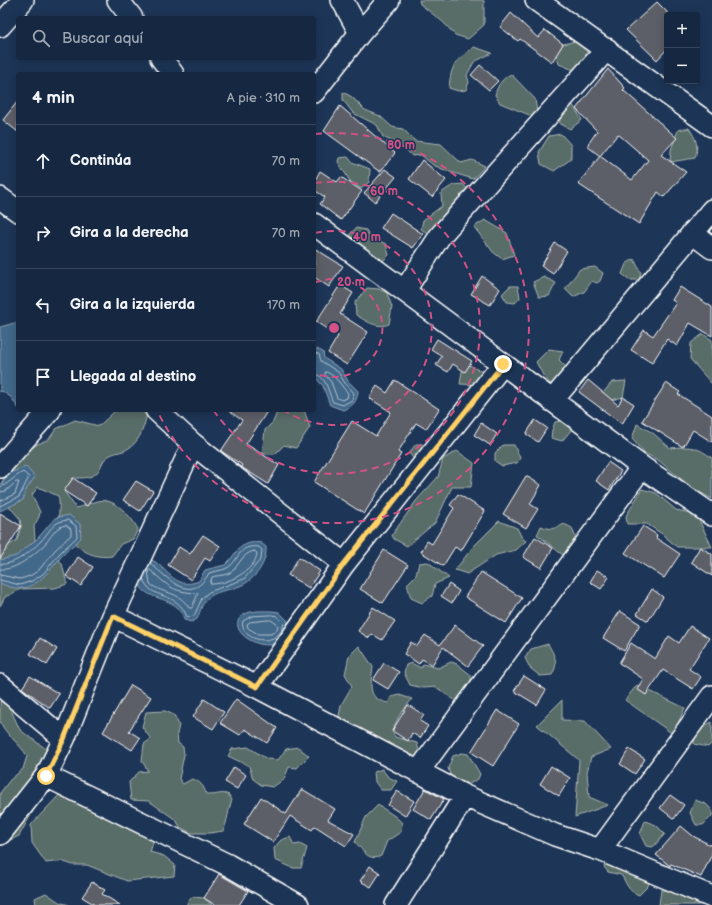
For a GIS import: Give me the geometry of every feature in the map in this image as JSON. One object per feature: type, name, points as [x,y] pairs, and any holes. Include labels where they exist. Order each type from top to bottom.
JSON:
[{"type":"street","points":[[0,26],[23,0]]},
{"type":"street","points":[[118,0],[130,16]]},
{"type":"street","points":[[342,0],[360,33]]},
{"type":"street","points":[[316,89],[360,33],[389,0]]},
{"type":"street","points":[[536,0],[607,49],[712,126]]},
{"type":"street","points":[[405,290],[440,236],[607,49]]},
{"type":"street","points":[[162,60],[172,72]]},
{"type":"street","points":[[0,198],[16,210]]},
{"type":"street","points":[[552,401],[712,210]]},
{"type":"street","points":[[316,225],[642,467],[712,515]]},
{"type":"street","points":[[692,233],[712,248]]},
{"type":"street","points":[[257,687],[344,564],[503,364]]},
{"type":"street","points":[[4,455],[48,412]]},
{"type":"street","points":[[158,412],[193,444],[344,564]]},
{"type":"street","points":[[0,834],[46,776],[64,739],[113,616],[193,444]]},
{"type":"street","points":[[418,772],[642,467]]},
{"type":"street","points":[[113,616],[257,687],[465,796],[555,835],[600,850],[712,897]]},
{"type":"street","points":[[0,685],[64,739]]},
{"type":"street","points":[[600,850],[712,696]]},
{"type":"street","points":[[46,776],[228,864],[298,905]]},
{"type":"street","points":[[396,905],[465,796]]},
{"type":"green space","points":[[419,0],[482,0],[484,1],[484,25],[468,39],[455,35],[443,22],[420,4]]},
{"type":"green space","points":[[576,41],[587,51],[583,70],[571,69],[559,64],[556,54],[563,44]]},
{"type":"green space","points":[[474,47],[492,53],[474,62],[467,75],[469,82],[466,90],[458,91],[449,88],[453,68],[463,56]]},
{"type":"green space","points":[[511,74],[535,99],[537,112],[532,116],[500,103],[495,95],[501,82]]},
{"type":"green space","points":[[343,92],[352,97],[365,110],[380,116],[392,127],[403,129],[415,141],[441,144],[461,163],[472,160],[485,166],[473,179],[433,165],[421,155],[412,156],[404,147],[383,137],[377,125],[353,113],[343,100]]},
{"type":"green space","points":[[571,102],[582,120],[570,129],[559,123],[562,114]]},
{"type":"green space","points":[[689,128],[696,142],[697,149],[695,158],[670,162],[671,150],[678,130]]},
{"type":"green space","points":[[561,134],[571,145],[571,159],[554,171],[541,164],[539,152],[549,136]]},
{"type":"green space","points":[[348,157],[352,162],[370,169],[369,182],[361,189],[350,181],[338,162],[339,158]]},
{"type":"green space","points":[[463,184],[470,192],[430,235],[421,229],[423,220],[442,206],[441,193],[453,185]]},
{"type":"green space","points":[[485,220],[507,233],[514,255],[502,259],[493,252],[474,227]]},
{"type":"green space","points":[[356,228],[366,230],[370,237],[386,244],[389,255],[380,264],[351,246],[350,234]]},
{"type":"green space","points":[[634,259],[641,273],[639,280],[630,280],[622,274],[626,264]]},
{"type":"green space","points":[[595,267],[603,273],[600,281],[597,283],[592,281],[584,292],[573,297],[565,289],[580,269]]},
{"type":"green space","points":[[544,277],[556,283],[549,296],[539,297],[533,282]]},
{"type":"green space","points":[[510,286],[518,286],[520,298],[515,303],[507,302],[502,294]]},
{"type":"green space","points":[[367,288],[379,289],[387,293],[392,307],[389,324],[380,326],[376,325],[356,315],[355,302]]},
{"type":"green space","points":[[703,334],[712,340],[712,384],[690,359],[691,343]]},
{"type":"green space","points":[[549,349],[563,351],[559,360],[567,368],[554,388],[544,377],[536,362]]},
{"type":"green space","points":[[469,365],[486,374],[480,385],[460,384],[462,371]]},
{"type":"green space","points":[[626,381],[623,397],[608,401],[603,393],[612,382]]},
{"type":"green space","points":[[114,412],[147,412],[141,434],[134,444],[123,451],[112,454],[106,458],[98,472],[92,476],[73,478],[64,491],[76,508],[98,501],[110,502],[116,505],[126,513],[138,529],[133,539],[121,544],[112,556],[98,556],[86,552],[71,540],[61,527],[59,521],[58,496],[38,487],[32,495],[40,512],[34,526],[35,541],[57,557],[62,564],[67,584],[55,588],[21,589],[5,597],[0,606],[0,551],[17,540],[21,526],[20,519],[4,500],[0,485],[9,471],[25,453],[36,445],[49,439],[56,429],[75,420],[99,426]]},
{"type":"green space","points":[[277,412],[305,412],[310,427],[296,448],[284,445],[275,454],[262,454],[265,430],[273,422]]},
{"type":"green space","points":[[566,420],[572,429],[562,441],[551,438],[555,422]]},
{"type":"green space","points":[[637,424],[653,433],[670,448],[683,447],[697,449],[712,458],[712,499],[691,487],[658,460],[644,453],[632,439]]},
{"type":"green space","points":[[416,444],[422,444],[427,447],[417,463],[409,453]]},
{"type":"green space","points":[[503,445],[514,445],[520,458],[517,463],[502,466],[495,461],[495,453]]},
{"type":"green space","points":[[457,451],[474,463],[471,487],[452,487],[435,523],[407,546],[394,539],[392,535],[416,501],[438,477],[443,459]]},
{"type":"green space","points":[[642,489],[656,493],[676,510],[696,514],[712,547],[677,547],[647,524],[627,524],[626,516]]},
{"type":"green space","points":[[499,521],[517,528],[522,538],[526,541],[516,550],[496,555],[467,574],[455,570],[473,547]]},
{"type":"green space","points":[[564,524],[572,528],[578,544],[572,551],[563,555],[537,535],[541,526],[553,528]]},
{"type":"green space","points":[[428,562],[449,578],[435,584],[432,596],[422,603],[411,598],[407,584],[416,575],[419,563]]},
{"type":"green space","points":[[548,644],[556,663],[554,671],[552,675],[540,676],[530,668],[525,658],[531,649]]},
{"type":"green space","points":[[359,646],[373,667],[371,685],[373,694],[376,698],[388,703],[391,697],[399,695],[412,699],[399,716],[392,731],[395,737],[417,743],[419,751],[413,761],[338,721],[341,705],[352,686],[345,674],[349,656]]},
{"type":"green space","points":[[451,662],[457,664],[471,675],[471,680],[457,702],[436,687],[423,688],[410,685],[404,673],[406,665],[411,663],[421,668],[423,664],[438,668]]},
{"type":"green space","points":[[637,685],[685,708],[673,734],[625,700]]},
{"type":"green space","points":[[562,700],[562,720],[585,721],[611,749],[591,757],[587,772],[589,797],[608,805],[575,817],[579,760],[537,725]]},
{"type":"green space","points":[[0,701],[9,706],[20,730],[64,762],[55,783],[37,804],[19,836],[2,844],[0,843],[0,793],[10,780],[23,769],[27,756],[2,726],[0,721]]},
{"type":"green space","points":[[165,711],[174,715],[179,725],[177,734],[178,743],[183,747],[184,755],[179,779],[183,784],[192,779],[195,780],[201,784],[206,794],[226,794],[229,795],[232,800],[223,831],[191,833],[180,827],[176,820],[149,801],[131,800],[129,782],[139,772],[148,771],[142,761],[144,744],[151,739],[142,727],[146,712]]},
{"type":"green space","points":[[712,722],[712,743],[708,747],[694,744],[695,731]]},
{"type":"green space","points":[[248,747],[267,759],[278,760],[286,749],[298,747],[309,756],[297,768],[289,767],[284,779],[273,787],[261,785],[253,779],[249,766],[228,756],[232,749]]},
{"type":"green space","points":[[462,753],[468,754],[480,774],[478,779],[464,787],[452,780],[448,768],[453,756]]},
{"type":"green space","points":[[382,769],[388,777],[397,781],[391,790],[381,790],[375,782],[374,772]]},
{"type":"green space","points":[[61,793],[154,840],[150,852],[164,856],[175,865],[174,876],[127,881],[87,865],[73,865],[61,861],[46,863],[32,843],[31,825]]},
{"type":"green space","points":[[695,800],[706,804],[712,810],[712,816],[703,825],[696,825],[690,813]]},
{"type":"green space","points":[[378,805],[402,823],[401,832],[387,841],[381,856],[373,857],[366,854],[355,842],[366,817]]},
{"type":"green space","points":[[645,821],[656,825],[665,834],[653,847],[646,846],[640,834]]},
{"type":"green space","points":[[290,837],[294,845],[300,844],[307,848],[301,868],[293,868],[275,860],[274,848],[281,840]]},
{"type":"green space","points":[[606,860],[650,879],[648,886],[639,895],[635,893],[630,889],[621,875],[608,872],[604,867]]},
{"type":"green space","points":[[661,890],[687,891],[704,905],[659,905]]},
{"type":"green space","points":[[46,893],[59,902],[69,905],[36,905],[35,898]]},
{"type":"green space","points":[[192,897],[204,898],[212,905],[187,905]]},
{"type":"water","points":[[16,323],[16,405],[12,398],[2,391],[0,392],[0,327]]},
{"type":"water","points":[[316,349],[323,352],[324,358],[341,369],[348,381],[358,391],[357,398],[352,405],[343,410],[330,405],[323,386],[316,378]]},
{"type":"water","points":[[26,467],[35,477],[27,488],[23,500],[0,511],[0,485],[12,472]]},
{"type":"water","points":[[69,515],[80,524],[81,538],[63,554],[42,578],[35,584],[20,588],[10,587],[0,583],[0,560],[16,556],[38,538],[55,518]]},
{"type":"water","points":[[254,542],[261,543],[266,547],[266,553],[259,570],[251,580],[240,586],[213,594],[203,604],[197,619],[191,622],[184,620],[180,610],[172,603],[147,593],[142,589],[139,583],[140,571],[146,558],[159,565],[176,580],[182,583],[190,583],[199,581],[205,570],[225,565],[240,548]]},
{"type":"water","points":[[255,611],[279,612],[288,621],[286,634],[279,642],[270,645],[260,644],[250,640],[242,634],[238,627],[238,620],[245,614]]},
{"type":"building","points":[[657,2],[667,12],[664,12],[664,52],[657,60],[626,30]]},
{"type":"building","points":[[511,13],[538,38],[545,30],[563,44],[552,62],[520,39],[518,41],[500,27]]},
{"type":"building","points":[[480,65],[498,81],[489,90],[471,75]]},
{"type":"building","points":[[608,69],[625,88],[623,90],[677,138],[661,155],[686,172],[664,197],[658,192],[639,224],[578,184],[600,156],[587,146],[597,131],[576,109]],"holes":[[[618,134],[648,160],[632,180],[600,156]]]},
{"type":"building","points":[[16,104],[16,130],[3,120]]},
{"type":"building","points":[[340,106],[395,153],[380,172],[324,131]]},
{"type":"building","points":[[422,160],[446,180],[432,197],[409,179]]},
{"type":"building","points":[[385,169],[396,177],[375,202],[364,193]]},
{"type":"building","points":[[320,171],[337,182],[341,177],[362,191],[341,220],[320,204],[325,197],[316,191],[316,178]]},
{"type":"building","points":[[391,213],[423,234],[413,248],[381,228]]},
{"type":"building","points":[[555,243],[567,251],[553,274],[541,266]]},
{"type":"building","points":[[316,249],[343,266],[329,287],[316,278]]},
{"type":"building","points":[[482,276],[500,289],[490,305],[471,294]]},
{"type":"building","points":[[340,285],[353,293],[340,314],[368,332],[347,365],[328,353],[338,336],[316,322]]},
{"type":"building","points":[[680,287],[712,307],[712,336],[690,323],[677,346],[667,339],[652,363],[631,350],[644,330],[653,336],[676,303],[672,300]]},
{"type":"building","points":[[437,339],[472,361],[465,372],[453,364],[448,372],[436,365],[442,356],[431,349]]},
{"type":"building","points":[[395,380],[439,409],[426,429],[416,423],[398,452],[401,454],[364,514],[314,482],[352,421],[376,436],[391,412],[369,398],[377,386],[387,393]]},
{"type":"building","points":[[588,380],[618,405],[623,397],[634,404],[622,424],[579,392]]},
{"type":"building","points":[[666,383],[680,392],[678,394],[712,416],[712,442],[693,430],[683,447],[642,421]]},
{"type":"building","points":[[230,412],[267,412],[246,444],[279,465],[268,484],[241,467],[242,465],[221,451],[242,420]]},
{"type":"building","points":[[535,420],[547,428],[538,442],[526,434]]},
{"type":"building","points":[[481,423],[497,434],[490,445],[474,435]]},
{"type":"building","points":[[608,462],[621,471],[609,490],[596,481]]},
{"type":"building","points":[[526,476],[541,485],[530,504],[538,509],[526,528],[503,514]]},
{"type":"building","points":[[73,478],[96,493],[87,506],[64,491]]},
{"type":"building","points":[[136,481],[153,491],[140,511],[123,500]]},
{"type":"building","points":[[458,494],[485,511],[461,551],[455,547],[443,566],[421,552],[427,541],[432,544],[454,508],[450,505]]},
{"type":"building","points":[[0,513],[21,526],[0,559]]},
{"type":"building","points":[[643,526],[657,535],[656,538],[680,554],[664,578],[625,553]]},
{"type":"building","points":[[203,535],[220,546],[210,561],[205,558],[191,580],[168,565],[179,547],[190,554]]},
{"type":"building","points":[[535,537],[553,548],[541,568],[523,557]]},
{"type":"building","points":[[700,547],[712,554],[712,576],[691,562]]},
{"type":"building","points":[[384,550],[408,565],[383,603],[360,589]]},
{"type":"building","points":[[78,557],[93,567],[81,586],[66,576]]},
{"type":"building","points":[[299,557],[320,571],[309,588],[288,575]]},
{"type":"building","points":[[597,570],[609,577],[601,589],[590,582]]},
{"type":"building","points":[[481,572],[522,598],[506,623],[465,597]]},
{"type":"building","points":[[449,584],[459,591],[452,603],[441,596]]},
{"type":"building","points":[[652,589],[663,597],[648,621],[637,614]]},
{"type":"building","points":[[373,607],[395,621],[382,640],[372,634],[369,638],[358,631]]},
{"type":"building","points":[[620,611],[640,624],[624,651],[603,638]]},
{"type":"building","points":[[455,625],[483,646],[468,666],[443,647],[432,665],[422,659],[419,664],[404,654],[411,642],[417,646],[425,635],[440,645]]},
{"type":"building","points":[[690,626],[709,638],[689,669],[701,677],[693,689],[663,670],[646,695],[637,689],[643,679],[619,663],[631,643],[655,659],[669,636],[679,643]]},
{"type":"building","points":[[40,638],[57,649],[47,665],[30,654]]},
{"type":"building","points":[[384,663],[399,672],[388,689],[373,680]]},
{"type":"building","points":[[30,676],[59,694],[50,708],[22,688]]},
{"type":"building","points":[[524,676],[546,690],[537,705],[514,691]]},
{"type":"building","points":[[131,685],[151,697],[129,731],[140,738],[132,750],[103,732]]},
{"type":"building","points":[[204,699],[224,712],[213,729],[193,717]]},
{"type":"building","points":[[236,699],[277,728],[267,743],[245,729],[240,735],[220,723]]},
{"type":"building","points":[[408,705],[424,715],[420,721],[428,726],[420,738],[412,733],[408,741],[392,731]]},
{"type":"building","points":[[497,710],[519,724],[493,766],[471,752]]},
{"type":"building","points":[[629,749],[645,759],[635,774],[620,764]]},
{"type":"building","points":[[551,766],[570,778],[559,796],[540,784]]},
{"type":"building","points":[[234,767],[246,775],[237,789],[225,782]]},
{"type":"building","points":[[302,789],[335,809],[328,820],[354,834],[346,846],[315,826],[312,830],[290,816],[273,842],[244,824],[261,797],[286,814]]},
{"type":"building","points":[[425,789],[444,799],[431,820],[413,809]]},
{"type":"building","points":[[397,791],[414,801],[405,816],[388,805]]},
{"type":"building","points":[[670,795],[684,805],[674,819],[660,808]]},
{"type":"building","points":[[681,826],[693,836],[712,846],[712,854],[701,877],[671,864],[670,866],[656,855]]},
{"type":"building","points":[[370,866],[380,873],[371,887],[360,881]]},
{"type":"building","points":[[219,874],[248,891],[239,905],[215,905],[204,898]]},
{"type":"building","points":[[92,882],[105,890],[102,894],[120,905],[95,905],[82,897]]},
{"type":"route","points":[[46,776],[64,739],[113,616],[257,687],[344,564],[503,364]]}]
